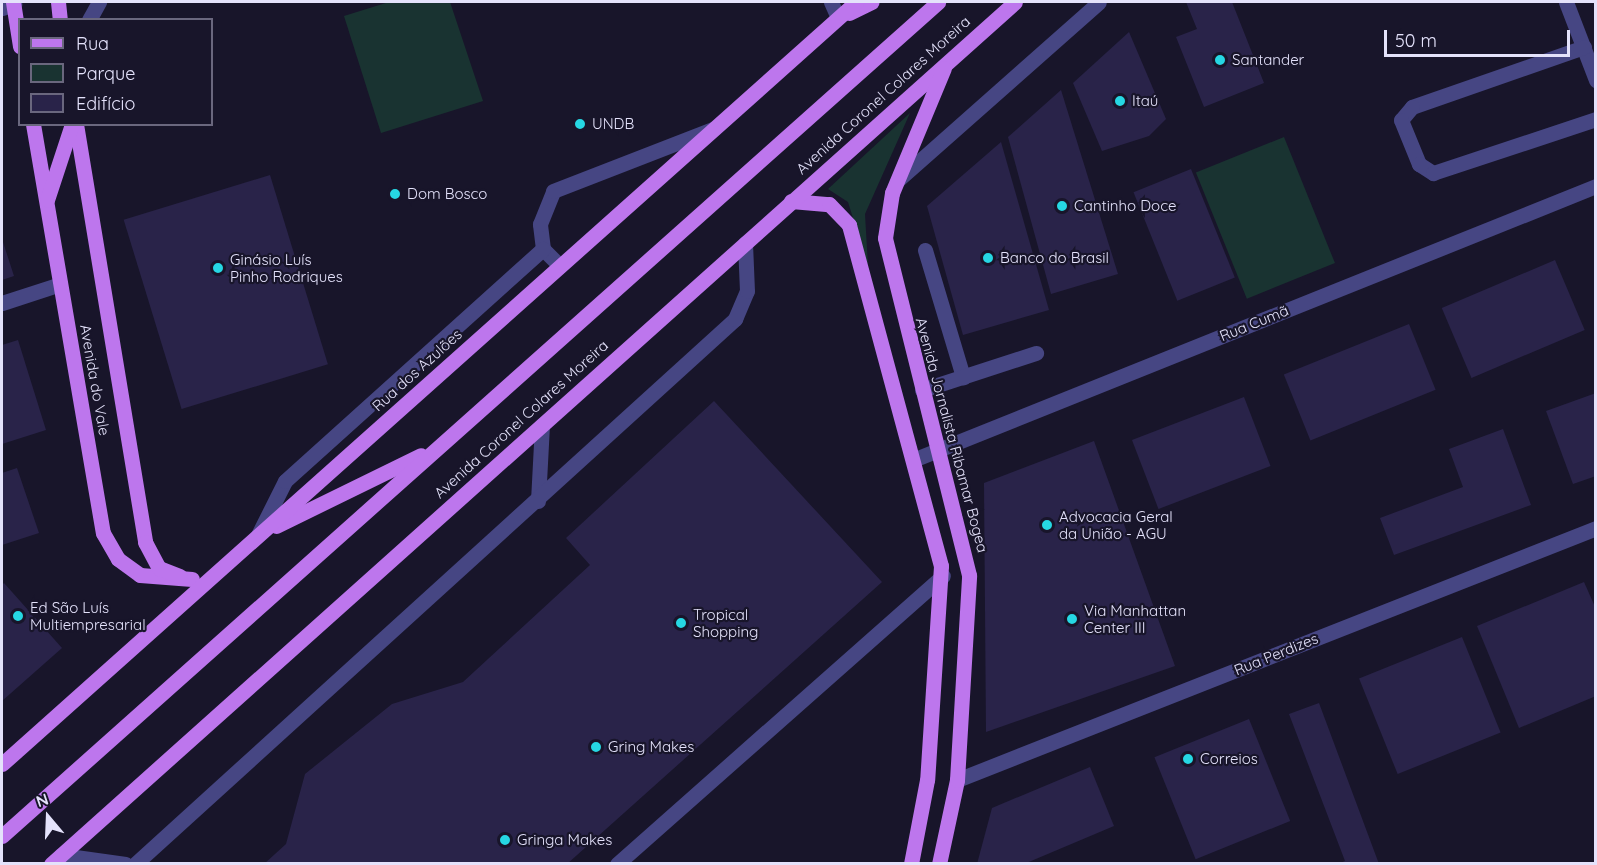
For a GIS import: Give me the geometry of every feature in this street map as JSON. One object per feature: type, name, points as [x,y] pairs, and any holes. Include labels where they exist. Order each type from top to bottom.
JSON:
[{"type":"main road","points":[[58,2],[60,18]]},
{"type":"main road","name":"Rua dos Azulões","points":[[2,764],[856,2]]},
{"type":"main road","points":[[838,18],[872,2]]},
{"type":"main road","points":[[2,836],[939,2]]},
{"type":"main road","name":"Avenida Coronel Colares Moreira","points":[[56,859],[1015,2]]},
{"type":"main road","points":[[10,5],[18,38]]},
{"type":"main road","name":"Avenida Jornalista Ribamar Bogea","points":[[939,864],[957,780],[969,575],[939,450],[886,250],[886,220],[898,180],[946,62]]},
{"type":"main road","name":"Avenida do Vale","points":[[33,126],[103,533],[118,559],[140,575],[171,581],[212,575]]},
{"type":"main road","points":[[46,203],[73,126]]},
{"type":"main road","name":"Avenida do Vale","points":[[74,126],[145,542],[159,568],[192,579]]},
{"type":"main road","points":[[791,201],[829,204],[849,225],[943,576],[927,780],[911,864]]},
{"type":"main road","points":[[258,535],[440,446]]},
{"type":"street","points":[[90,18],[99,2]]},
{"type":"street","points":[[831,2],[838,18]]},
{"type":"street","points":[[898,180],[1099,2]]},
{"type":"street","points":[[1566,2],[1596,80]]},
{"type":"street","points":[[1584,47],[1412,107],[1401,120],[1419,164],[1433,173],[1596,119]]},
{"type":"street","points":[[560,266],[543,249],[544,205],[562,184],[713,129]]},
{"type":"street","name":"Rua Cumã","points":[[913,460],[1596,186]]},
{"type":"street","points":[[135,864],[538,501],[735,319],[747,291],[745,243]]},
{"type":"street","points":[[258,535],[285,481],[543,249]]},
{"type":"street","points":[[925,250],[963,377]]},
{"type":"street","points":[[2,303],[60,284]]},
{"type":"street","points":[[922,390],[1036,353]]},
{"type":"street","points":[[538,501],[542,425]]},
{"type":"street","name":"Rua Perdizes","points":[[957,780],[1596,528]]},
{"type":"street","points":[[617,864],[943,576]]},
{"type":"street","points":[[56,859],[125,864]]},
{"type":"green space","points":[[389,2],[450,2],[483,101],[381,133],[344,16]]},
{"type":"green space","points":[[910,113],[865,214],[868,266],[848,202],[828,189]]},
{"type":"green space","points":[[1284,137],[1335,263],[1247,299],[1196,173]]},
{"type":"building","name":"Santander","points":[[1186,2],[1232,2],[1264,83],[1204,107],[1176,37],[1197,29]]},
{"type":"building","name":"Itaú","points":[[1129,32],[1166,119],[1149,136],[1102,151],[1073,83]]},
{"type":"building","name":"Cantinho Doce","points":[[1061,90],[1118,274],[1051,294],[1008,137]]},
{"type":"building","name":"Banco do Brasil","points":[[1001,142],[1049,310],[963,335],[927,206]]},
{"type":"building","points":[[1191,169],[1235,277],[1177,301],[1134,192]]},
{"type":"building","name":"Ginásio Luís Pinho Rodriques","points":[[270,175],[328,364],[182,409],[124,220]]},
{"type":"building","points":[[2,239],[14,276],[2,280]]},
{"type":"building","points":[[1555,260],[1585,330],[1471,378],[1442,308]]},
{"type":"building","points":[[1409,324],[1436,390],[1310,440],[1284,375]]},
{"type":"building","points":[[18,340],[46,430],[2,444],[2,345]]},
{"type":"building","points":[[1596,393],[1596,476],[1573,484],[1546,411]]},
{"type":"building","points":[[1244,397],[1271,466],[1158,509],[1132,440]]},
{"type":"building","name":"Tropical Shopping","points":[[714,401],[882,582],[567,864],[264,864],[286,844],[305,774],[392,704],[463,682],[590,565],[566,538]]},
{"type":"building","points":[[1503,429],[1531,505],[1394,555],[1380,518],[1463,487],[1449,449]]},
{"type":"building","name":"Via Manhattan Center III","points":[[1094,441],[1175,666],[986,732],[984,483]]},
{"type":"building","points":[[17,468],[39,533],[2,545],[2,473]]},
{"type":"building","points":[[1584,582],[1596,609],[1596,696],[1519,728],[1477,626]]},
{"type":"building","name":"Ed São Luís Multiempresarial","points":[[4,583],[62,648],[2,701],[2,585]]},
{"type":"building","points":[[1462,637],[1501,732],[1398,774],[1359,679]]},
{"type":"building","points":[[1319,703],[1379,864],[1338,864],[1345,861],[1289,714]]},
{"type":"building","points":[[1249,719],[1290,821],[1196,859],[1154,757]]},
{"type":"building","points":[[1090,767],[1114,826],[1024,864],[977,864],[992,808]]},
{"type":"place","name":"Santander","points":[[1220,60]]},
{"type":"place","name":"Itaú","points":[[1120,101]]},
{"type":"place","name":"UNDB","points":[[580,124]]},
{"type":"place","name":"Dom Bosco","points":[[395,194]]},
{"type":"place","name":"Cantinho Doce","points":[[1062,206]]},
{"type":"place","name":"Banco do Brasil","points":[[988,258]]},
{"type":"place","name":"Ginásio Luís Pinho Rodriques","points":[[218,268]]},
{"type":"place","name":"Advocacia Geral da União - AGU","points":[[1047,525]]},
{"type":"place","name":"Ed São Luís Multiempresarial","points":[[18,616]]},
{"type":"place","name":"Via Manhattan Center III","points":[[1072,619]]},
{"type":"place","name":"Tropical Shopping","points":[[681,623]]},
{"type":"place","name":"Gring Makes","points":[[596,747]]},
{"type":"place","name":"Correios","points":[[1188,759]]},
{"type":"place","name":"Gringa Makes","points":[[505,840]]}]
